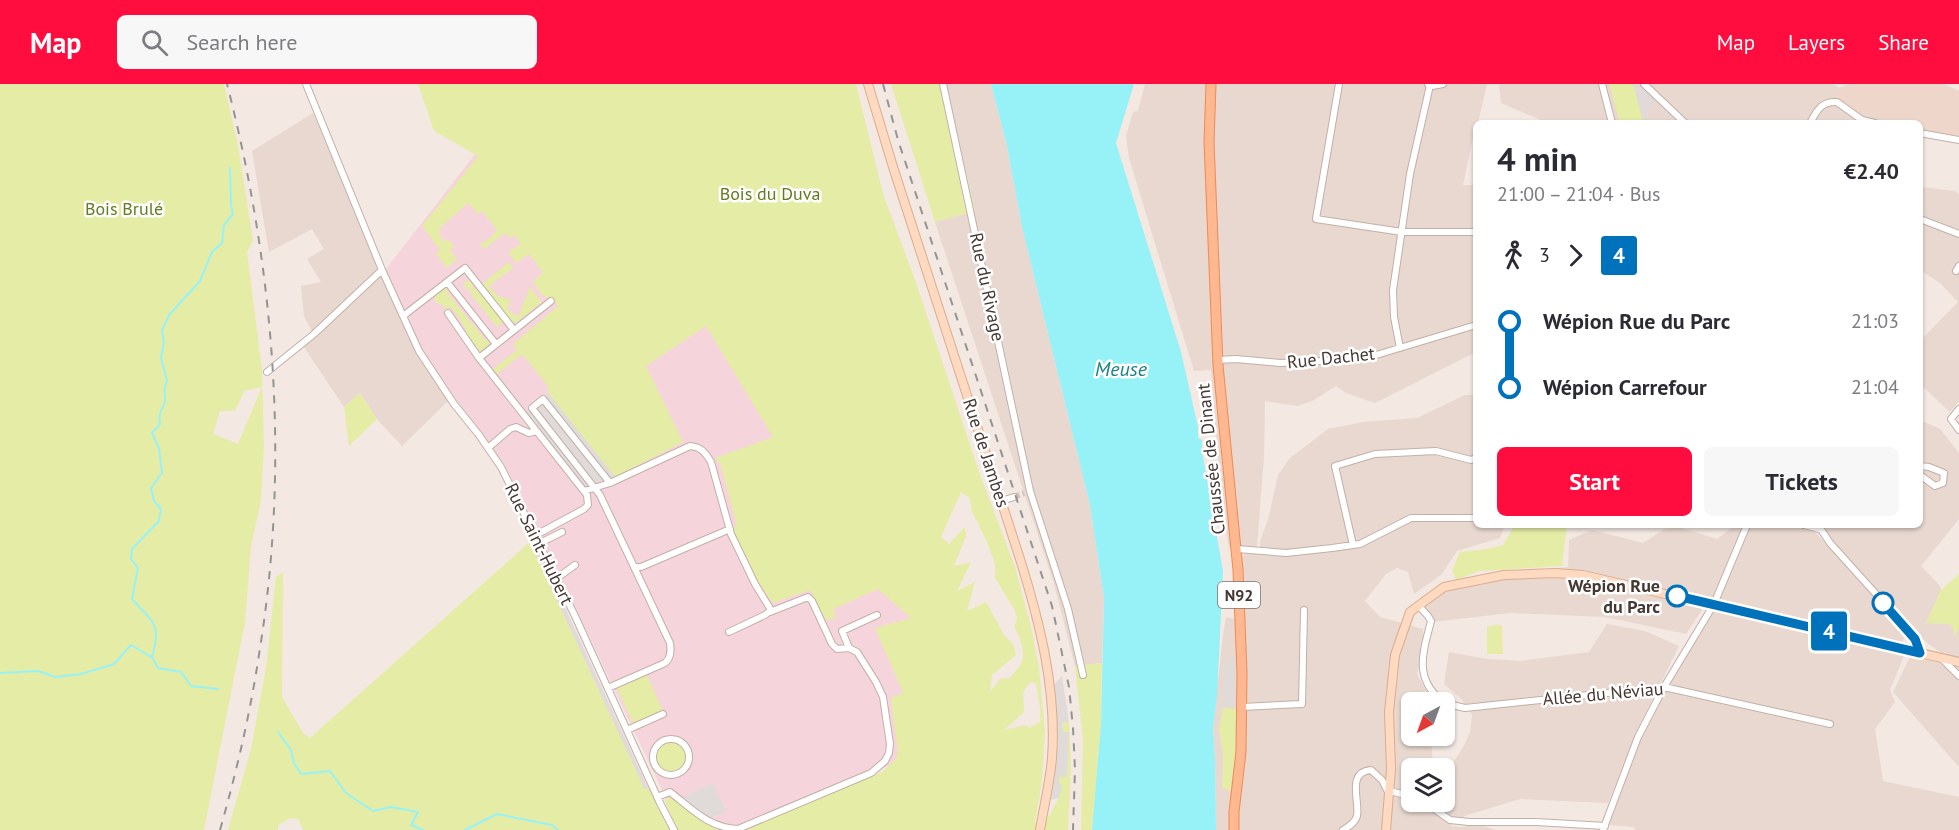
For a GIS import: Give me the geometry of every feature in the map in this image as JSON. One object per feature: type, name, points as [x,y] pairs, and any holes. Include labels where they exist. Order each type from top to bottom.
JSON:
[{"type":"main road","name":"Rue de Jambes","points":[[868,84],[892,166],[1035,609],[1049,687],[1052,751],[1040,830]]},
{"type":"main road","name":"Chaussée de Dinant","points":[[1211,84],[1209,142],[1218,360],[1237,549],[1242,707],[1241,752],[1234,830]]},
{"type":"main road","points":[[1386,830],[1390,792],[1389,712],[1395,655],[1410,612],[1444,588],[1504,575],[1555,573],[1583,575],[1959,662]]},
{"type":"street","name":"Rue Saint-Hubert","points":[[306,84],[382,270],[419,351],[454,404],[501,467],[540,543],[674,830]]},
{"type":"street","name":"Rue du Rivage","points":[[943,84],[1027,492],[1068,609],[1083,675]]},
{"type":"street","points":[[1339,84],[1316,219],[1402,232],[1473,232]]},
{"type":"street","points":[[1400,348],[1394,317],[1393,290],[1410,174],[1430,85],[1443,84]]},
{"type":"street","points":[[1602,84],[1611,120]]},
{"type":"street","points":[[1644,84],[1681,120]]},
{"type":"street","points":[[1812,120],[1819,108],[1825,103],[1832,102],[1837,102],[1861,120]]},
{"type":"street","points":[[1923,134],[1959,140]]},
{"type":"street","points":[[1923,220],[1959,234]]},
{"type":"street","points":[[403,316],[465,268],[514,330]]},
{"type":"street","points":[[267,372],[314,334],[382,270]]},
{"type":"street","points":[[447,282],[496,344]]},
{"type":"street","points":[[479,358],[551,301]]},
{"type":"street","points":[[448,313],[479,358],[584,491],[588,505]]},
{"type":"street","name":"Rue Dachet","points":[[1218,360],[1236,359],[1280,363],[1363,359],[1473,326]]},
{"type":"street","points":[[608,688],[665,663],[671,652],[670,643],[603,502],[532,408],[543,399],[609,483]]},
{"type":"street","points":[[1959,409],[1951,419],[1959,430]]},
{"type":"street","points":[[488,448],[516,426],[530,433],[536,431]]},
{"type":"street","points":[[584,491],[595,489],[690,446],[699,447],[711,462],[730,529],[755,584],[770,607],[770,612]]},
{"type":"street","points":[[1353,545],[1335,466],[1375,454],[1436,451],[1473,459]]},
{"type":"street","points":[[1923,466],[1929,466],[1944,473],[1943,483],[1935,486],[1923,477]]},
{"type":"street","points":[[1001,501],[1014,497]]},
{"type":"street","points":[[536,535],[588,505],[603,502]]},
{"type":"street","points":[[1237,549],[1286,553],[1353,545],[1360,544],[1411,518],[1473,518]]},
{"type":"street","points":[[1439,812],[1450,820],[1460,821],[1536,822],[1604,828],[1638,737],[1664,687],[1714,604],[1747,528]]},
{"type":"street","points":[[1820,528],[1830,543],[1912,634],[1920,653]]},
{"type":"street","points":[[634,567],[641,567],[730,529]]},
{"type":"street","points":[[540,543],[562,532]]},
{"type":"street","points":[[556,578],[564,575],[575,565]]},
{"type":"street","points":[[657,797],[670,792],[707,821],[725,828],[738,829],[878,768],[885,761],[890,744],[883,697],[876,682],[857,652],[849,648],[837,649],[832,644],[808,597],[729,632]]},
{"type":"street","name":"Allée du Néviau","points":[[1419,606],[1431,621],[1422,658],[1423,674],[1434,692]]},
{"type":"street","points":[[1242,707],[1302,704],[1304,610]]},
{"type":"street","points":[[849,648],[842,631],[877,615]]},
{"type":"street","points":[[1940,658],[1959,676]]},
{"type":"street","name":"Allée du Néviau","points":[[1455,705],[1465,708],[1664,687],[1830,724]]},
{"type":"street","points":[[627,730],[663,714]]},
{"type":"street","points":[[675,739],[685,745],[688,750],[689,762],[686,768],[676,775],[664,774],[654,766],[652,754],[663,740],[675,739]]},
{"type":"street","points":[[645,770],[654,766]]},
{"type":"street","points":[[1342,830],[1354,822],[1357,817],[1355,798],[1359,774],[1365,770],[1371,770],[1390,792],[1401,794]]},
{"type":"shaded area","points":[[946,84],[991,84],[1007,146],[1022,227],[1090,505],[1104,598],[1102,663],[1075,666],[1054,584],[935,222],[975,211]]},
{"type":"shaded area","points":[[1145,84],[1423,84],[1429,87],[1449,84],[1487,84],[1479,120],[1473,120],[1473,137],[1463,185],[1473,185],[1473,354],[1375,403],[1346,393],[1336,386],[1314,400],[1298,406],[1265,401],[1264,457],[1257,546],[1229,548],[1222,508],[1211,370],[1194,371],[1129,158],[1126,136],[1133,112],[1138,111]]},
{"type":"shaded area","points":[[1499,84],[1832,84],[1840,88],[1850,84],[1943,84],[1959,91],[1959,136],[1923,130],[1923,120],[1541,120],[1501,103]]},
{"type":"shaded area","points":[[1631,84],[1638,84],[1655,98],[1645,120],[1643,120],[1634,86]]},
{"type":"shaded area","points":[[1850,84],[1943,84],[1959,91],[1959,136],[1923,130],[1923,120],[1887,120],[1855,111],[1835,96],[1840,88]]},
{"type":"shaded area","points":[[313,113],[419,351],[449,400],[402,446],[377,419],[360,393],[344,407],[302,344],[313,334],[304,316],[301,286],[321,282],[307,259],[324,249],[312,229],[269,252],[252,151]]},
{"type":"shaded area","points":[[476,153],[674,259],[912,619],[923,751],[739,830],[681,830],[505,465],[438,375],[414,335],[386,269]]},
{"type":"shaded area","points":[[1923,187],[1954,191],[1959,194],[1959,401],[1950,412],[1923,387],[1923,338],[1958,302],[1940,283],[1923,272]]},
{"type":"shaded area","points":[[548,393],[615,477],[580,485],[524,413]]},
{"type":"shaded area","points":[[1465,395],[1473,395],[1473,528],[1504,528],[1500,538],[1457,551],[1442,574],[1414,594],[1408,572],[1397,568],[1386,574],[1365,601],[1380,617],[1423,629],[1424,648],[1417,674],[1427,692],[1401,692],[1401,746],[1432,746],[1432,758],[1401,758],[1401,812],[1455,812],[1455,760],[1470,732],[1472,715],[1455,692],[1444,684],[1449,652],[1487,659],[1521,661],[1589,652],[1607,624],[1645,631],[1679,646],[1641,723],[1608,803],[1520,799],[1467,815],[1450,826],[1462,827],[1478,824],[1496,830],[1216,830],[1213,728],[1226,617],[1234,619],[1234,569],[1244,555],[1260,550],[1260,541],[1268,520],[1278,475],[1290,458],[1328,429],[1363,422],[1417,418]]},
{"type":"shaded area","points":[[1923,421],[1940,429],[1959,453],[1959,519],[1921,566],[1941,590],[1926,623],[1949,624],[1955,636],[1959,628],[1959,767],[1893,692],[1910,657],[1944,660],[1946,652],[1942,653],[1931,646],[1909,627],[1825,533],[1823,528],[1923,528]]},
{"type":"shaded area","points":[[1666,528],[1681,528],[1717,539],[1731,528],[1804,528],[1815,532],[1905,632],[1901,649],[1705,605],[1686,634],[1605,617],[1510,613],[1432,622],[1422,609],[1446,588],[1495,574],[1568,567],[1569,540],[1592,530],[1643,543]]},
{"type":"shaded area","points":[[539,551],[649,790],[644,788],[535,553]]},
{"type":"shaded area","points":[[1712,609],[1904,656],[1890,690],[1895,702],[1875,729],[1883,781],[1959,797],[1959,830],[1635,830],[1634,827],[1608,825],[1633,754],[1653,709]]},
{"type":"shaded area","points":[[1228,658],[1234,658],[1235,707],[1221,706]]},
{"type":"shaded area","points":[[1062,676],[1069,722],[1062,723],[1063,732],[1069,732],[1067,777],[1059,777],[1059,783],[1062,786],[1059,798],[1050,800],[1058,741],[1053,686]]},
{"type":"shaded area","points":[[713,783],[726,812],[709,818],[683,797]]},
{"type":"green space","name":"Bois Brulé","points":[[0,84],[224,84],[238,145],[253,241],[247,252],[262,370],[264,446],[261,501],[251,546],[245,622],[204,830],[0,830]],"holes":[[[262,387],[238,444],[213,434],[220,411],[235,411],[244,391]]]},
{"type":"green space","name":"Bois du Duva","points":[[418,84],[856,84],[883,194],[915,280],[980,475],[1015,567],[1032,631],[1039,668],[1045,731],[1042,780],[1035,823],[1046,821],[1059,798],[1059,776],[1067,777],[1068,732],[1063,732],[1062,723],[1069,722],[1071,770],[1068,830],[744,830],[882,772],[896,759],[898,750],[891,702],[892,697],[903,693],[875,628],[911,618],[878,589],[833,609],[836,618],[826,620],[810,590],[773,603],[757,581],[731,528],[737,526],[721,466],[715,458],[773,437],[706,326],[646,366],[683,442],[615,477],[548,393],[548,386],[522,354],[497,374],[493,369],[517,350],[513,344],[558,306],[552,298],[544,297],[533,282],[543,272],[529,254],[516,263],[508,252],[521,244],[514,235],[509,238],[505,233],[484,249],[480,244],[489,239],[497,230],[482,211],[478,214],[468,203],[439,229],[441,232],[439,235],[444,242],[448,239],[454,247],[450,250],[457,259],[447,268],[436,254],[440,250],[422,226],[478,156],[434,131]],"holes":[[[961,492],[970,498],[972,511],[995,564],[995,578],[1014,609],[1017,618],[1014,628],[1022,648],[1023,658],[1017,669],[1010,678],[1000,679],[990,692],[992,675],[1016,655],[1013,644],[1004,635],[986,602],[967,611],[975,582],[957,591],[971,562],[954,566],[966,536],[965,527],[949,544],[941,537]],[[1030,682],[1036,683],[1040,722],[1029,728],[1026,725],[1004,730],[1024,712],[1023,692]]]},
{"type":"green space","points":[[891,84],[946,84],[975,211],[935,222]]},
{"type":"green space","points":[[1609,84],[1631,84],[1634,86],[1642,120],[1619,120]]},
{"type":"green space","points":[[509,262],[513,268],[489,286],[498,296],[511,300],[507,309],[518,317],[530,287],[541,301],[516,323],[512,322],[482,284]]},
{"type":"green space","points":[[470,279],[475,285],[472,287],[474,290],[477,288],[504,322],[497,327],[463,284]]},
{"type":"green space","points":[[445,287],[449,288],[446,291],[485,340],[489,338],[491,340],[483,350],[479,351],[464,331],[466,329],[451,307],[446,310],[433,297]]},
{"type":"green space","points":[[360,393],[377,419],[349,446],[344,407]]},
{"type":"green space","points":[[1512,528],[1567,528],[1562,566],[1479,571],[1456,580],[1452,571],[1460,552],[1503,545]]},
{"type":"green space","points":[[530,542],[644,788],[652,790],[670,830],[303,830],[298,819],[291,818],[278,825],[278,830],[228,830],[251,749],[266,668],[276,577],[283,572],[282,697],[303,733],[310,738]]},
{"type":"green space","points":[[1959,574],[1959,628],[1955,637],[1953,628],[1949,624],[1926,623],[1941,590]]},
{"type":"green space","points":[[1502,625],[1503,654],[1487,654],[1487,626]]},
{"type":"green space","points":[[1102,663],[1101,724],[1092,830],[1081,830],[1083,740],[1075,666]]},
{"type":"green space","points":[[646,673],[663,711],[634,725],[616,686]]},
{"type":"green space","points":[[1223,708],[1236,709],[1232,791],[1222,788],[1223,757],[1219,728]]},
{"type":"green space","points":[[671,742],[682,746],[686,757],[682,768],[671,772],[660,768],[656,757],[660,746]]},
{"type":"green space","points":[[668,797],[674,799],[702,821],[722,830],[677,830],[665,801]]},
{"type":"water","name":"Meuse","points":[[991,84],[1134,84],[1116,143],[1181,352],[1198,427],[1198,438],[1202,440],[1223,571],[1217,697],[1213,728],[1216,830],[1092,830],[1101,724],[1104,598],[1090,505],[1022,227],[1007,146]]},
{"type":"waterway","points":[[218,689],[191,686],[181,672],[158,668],[152,657],[156,637],[154,624],[132,599],[138,568],[131,559],[132,549],[159,521],[161,509],[154,501],[151,488],[162,473],[159,448],[152,433],[160,424],[167,381],[161,358],[164,342],[162,330],[169,315],[200,281],[212,252],[222,243],[224,225],[233,214],[230,168]]},
{"type":"waterway","points":[[0,673],[38,671],[55,677],[81,674],[114,664],[131,645],[151,657]]},
{"type":"waterway","points":[[278,732],[291,750],[294,763],[301,774],[330,771],[346,793],[373,811],[391,807],[418,812],[411,825],[423,830]]},
{"type":"waterway","points":[[465,830],[497,814],[552,825],[558,830]]},
{"type":"tunnel","points":[[1014,497],[1024,493]]},
{"type":"railway","points":[[220,830],[243,740],[260,648],[269,578],[274,507],[275,436],[266,294],[256,223],[227,84]]},
{"type":"railway","points":[[883,84],[898,140],[1052,606],[1069,687],[1073,728],[1075,769],[1073,830]]},
{"type":"bus line","name":"4","points":[[1677,596],[1920,653],[1912,634],[1883,603]]},
{"type":"place","name":"Wépion Rue du Parc","points":[[1677,596]]}]
